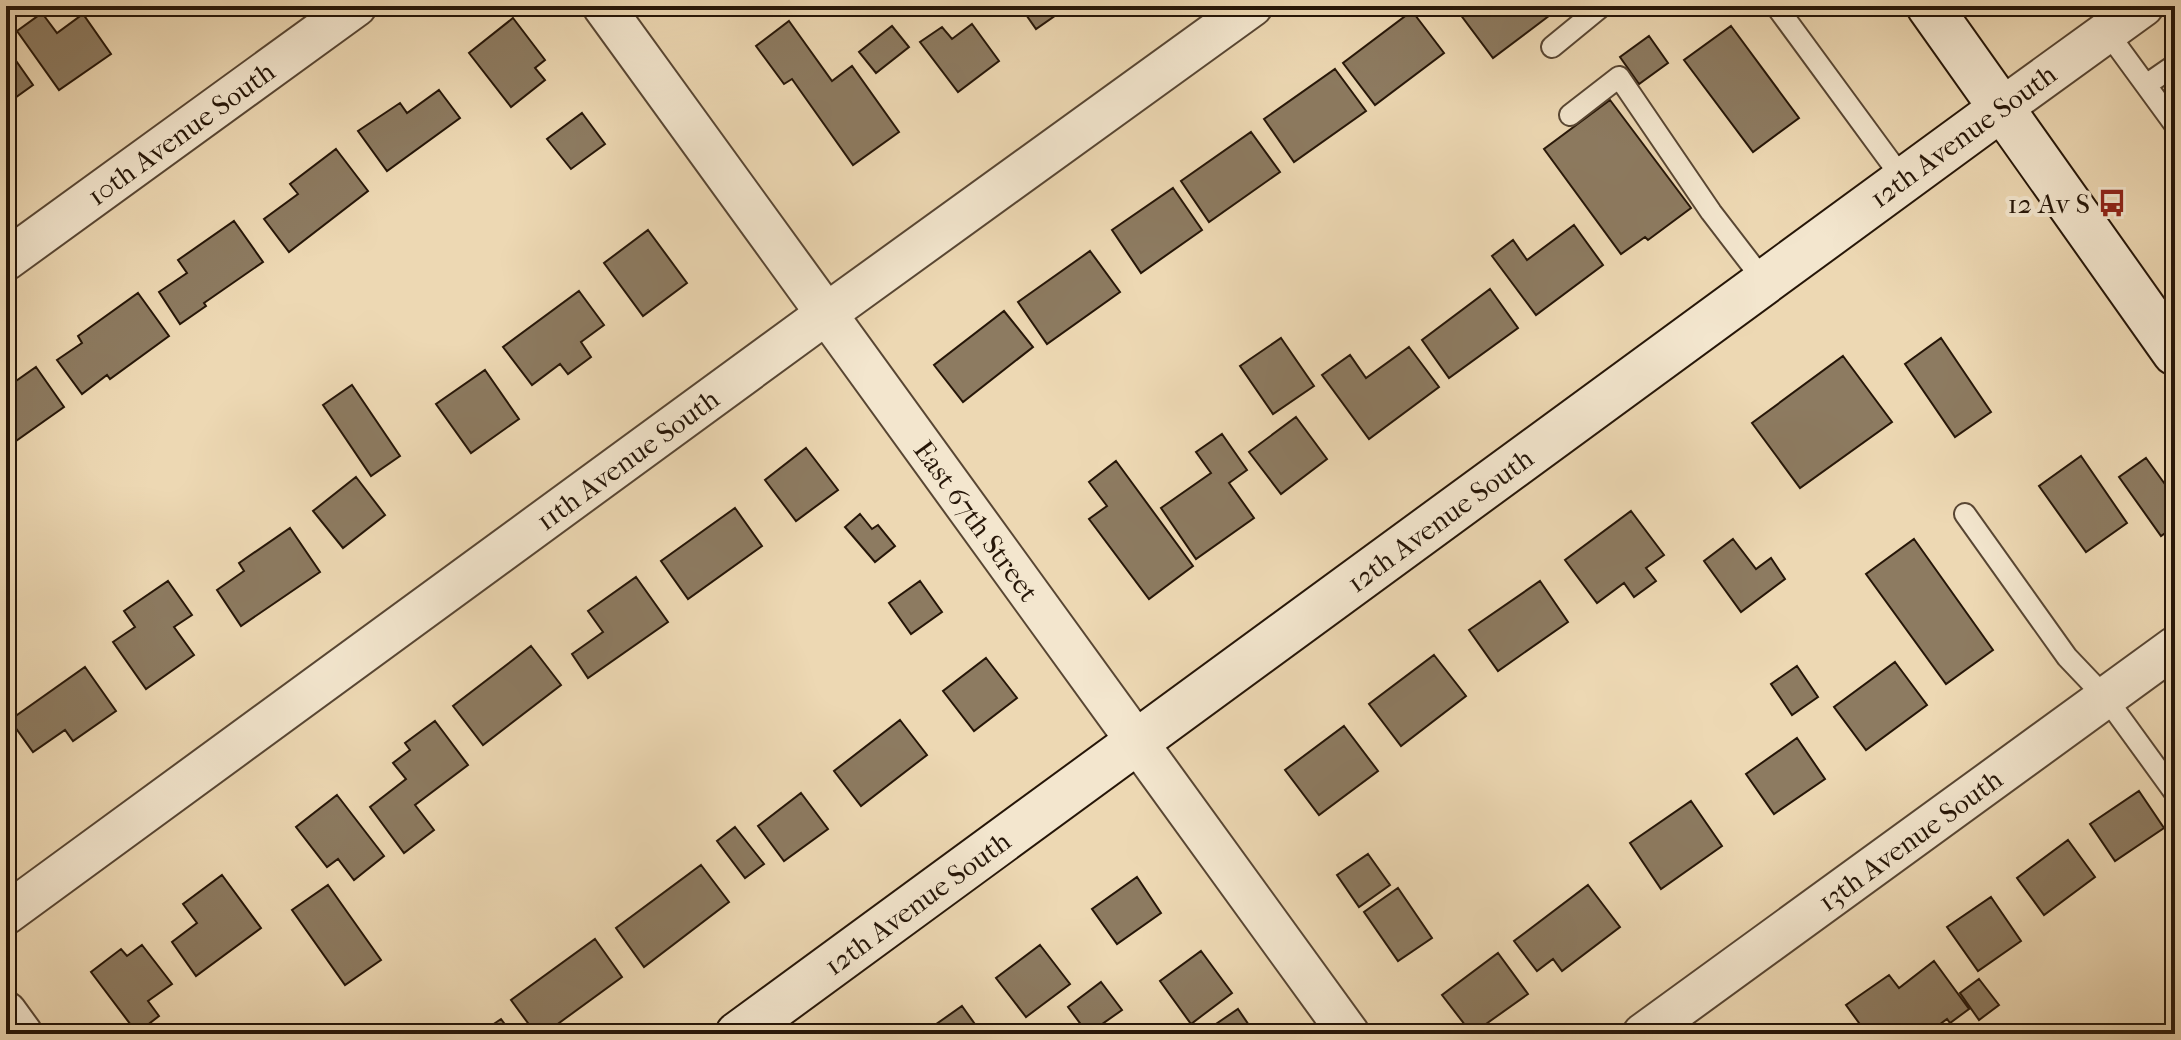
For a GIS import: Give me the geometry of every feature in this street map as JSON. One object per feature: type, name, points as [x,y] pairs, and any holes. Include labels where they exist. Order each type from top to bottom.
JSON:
[{"type":"street","name":"10th Avenue South","points":[[6,260],[356,6]]},
{"type":"street","name":"East 67th Street","points":[[603,6],[1349,1034]]},
{"type":"street","name":"11th Avenue South","points":[[6,914],[1252,6]]},
{"type":"street","points":[[1929,6],[2163,328]]},
{"type":"street","name":"12th Avenue South","points":[[738,1034],[2002,108],[2122,16]]},
{"type":"street","name":"13th Avenue South","points":[[1643,1034],[2175,647]]},
{"type":"street","points":[[6,1012],[22,1034]]},
{"type":"lane","points":[[1552,47],[1602,6]]},
{"type":"lane","points":[[1776,6],[1903,179]]},
{"type":"lane","points":[[2122,16],[2146,85],[2175,125]]},
{"type":"lane","points":[[2146,85],[2175,65]]},
{"type":"lane","points":[[1570,115],[1619,77],[1711,212],[1764,281]]},
{"type":"lane","points":[[1965,514],[2067,657],[2106,698],[2175,793]]},
{"type":"building","points":[[1020,6],[1069,6],[1036,29]]},
{"type":"building","points":[[1454,6],[1562,6],[1493,58]]},
{"type":"building","points":[[1412,11],[1444,53],[1375,105],[1343,63]]},
{"type":"building","points":[[42,13],[57,33],[83,14],[111,54],[59,90],[17,31]]},
{"type":"building","points":[[513,18],[545,60],[535,68],[545,80],[511,107],[469,53]]},
{"type":"building","points":[[789,21],[832,81],[852,66],[899,132],[853,165],[792,79],[784,84],[756,46]]},
{"type":"building","points":[[972,24],[999,61],[958,92],[920,42],[942,27],[952,39]]},
{"type":"building","points":[[892,26],[909,47],[876,73],[859,52]]},
{"type":"building","points":[[1731,26],[1799,118],[1753,152],[1684,60]]},
{"type":"building","points":[[1649,36],[1668,63],[1639,84],[1620,57]]},
{"type":"building","points":[[12,55],[33,85],[12,100],[6,91],[6,59]]},
{"type":"building","points":[[1335,69],[1366,111],[1294,162],[1264,119]]},
{"type":"building","points":[[439,90],[460,118],[387,171],[358,131],[400,103],[407,113]]},
{"type":"building","points":[[1610,100],[1691,208],[1648,240],[1645,237],[1621,254],[1544,149]]},
{"type":"building","points":[[582,113],[605,144],[571,169],[547,139]]},
{"type":"building","points":[[1251,132],[1280,172],[1209,222],[1181,181]]},
{"type":"building","points":[[336,149],[368,191],[289,252],[264,219],[298,194],[290,184]]},
{"type":"building","points":[[1173,188],[1202,230],[1141,273],[1112,230]]},
{"type":"building","points":[[234,221],[263,262],[204,303],[206,306],[180,324],[159,292],[187,273],[178,260]]},
{"type":"building","points":[[1574,225],[1603,265],[1536,315],[1492,256],[1513,240],[1527,260]]},
{"type":"building","points":[[648,230],[687,283],[643,316],[604,263]]},
{"type":"building","points":[[1090,251],[1120,292],[1047,344],[1018,302]]},
{"type":"building","points":[[1490,289],[1518,328],[1449,378],[1422,340]]},
{"type":"building","points":[[579,291],[604,325],[581,342],[591,357],[568,374],[560,364],[532,385],[503,347]]},
{"type":"building","points":[[138,293],[169,336],[110,379],[107,375],[82,394],[57,360],[82,343],[78,336]]},
{"type":"building","points":[[1004,311],[1033,347],[963,402],[934,365]]},
{"type":"building","points":[[1281,338],[1314,386],[1273,414],[1240,366]]},
{"type":"building","points":[[1941,338],[1991,412],[1955,437],[1905,364]]},
{"type":"building","points":[[1409,347],[1439,387],[1369,439],[1322,375],[1350,355],[1366,378]]},
{"type":"building","points":[[1843,356],[1892,422],[1800,488],[1752,423]]},
{"type":"building","points":[[36,367],[64,407],[6,448],[6,388]]},
{"type":"building","points":[[485,370],[519,419],[471,453],[436,404]]},
{"type":"building","points":[[352,385],[400,456],[371,476],[323,405]]},
{"type":"building","points":[[1296,417],[1327,459],[1281,494],[1249,452]]},
{"type":"building","points":[[1222,434],[1247,470],[1229,483],[1254,518],[1196,559],[1161,508],[1211,473],[1196,452]]},
{"type":"building","points":[[806,448],[838,490],[796,521],[765,480]]},
{"type":"building","points":[[2081,456],[2127,523],[2086,552],[2039,486]]},
{"type":"building","points":[[2146,458],[2175,498],[2175,526],[2161,536],[2119,477]]},
{"type":"building","points":[[1116,461],[1193,566],[1149,599],[1089,519],[1107,506],[1089,482]]},
{"type":"building","points":[[356,477],[385,515],[343,548],[313,511]]},
{"type":"building","points":[[735,508],[762,546],[688,599],[661,561]]},
{"type":"building","points":[[1631,511],[1664,555],[1646,568],[1656,581],[1634,597],[1624,583],[1597,603],[1565,560]]},
{"type":"building","points":[[860,514],[872,529],[878,525],[895,546],[875,562],[845,527]]},
{"type":"building","points":[[290,528],[320,572],[241,626],[217,590],[244,571],[239,563]]},
{"type":"building","points":[[1733,539],[1756,569],[1771,558],[1785,579],[1741,612],[1704,561]]},
{"type":"building","points":[[1914,539],[1993,650],[1946,684],[1866,574]]},
{"type":"building","points":[[636,577],[668,622],[588,678],[572,654],[603,632],[588,611]]},
{"type":"building","points":[[168,581],[192,615],[174,627],[194,655],[146,689],[113,642],[135,627],[124,611]]},
{"type":"building","points":[[920,581],[942,612],[911,634],[889,603]]},
{"type":"building","points":[[1540,581],[1568,622],[1498,671],[1469,630]]},
{"type":"building","points":[[531,646],[561,685],[483,745],[453,706]]},
{"type":"building","points":[[1434,655],[1466,696],[1401,746],[1369,704]]},
{"type":"building","points":[[986,658],[1017,698],[974,731],[943,691]]},
{"type":"building","points":[[1895,662],[1927,705],[1866,750],[1834,707]]},
{"type":"building","points":[[1797,666],[1818,697],[1792,715],[1771,684]]},
{"type":"building","points":[[85,667],[116,711],[73,741],[65,730],[33,752],[10,720]]},
{"type":"building","points":[[900,720],[927,755],[861,806],[834,771]]},
{"type":"building","points":[[435,721],[468,765],[415,805],[434,830],[404,853],[370,807],[406,779],[393,763],[410,750],[405,743]]},
{"type":"building","points":[[1344,726],[1378,771],[1319,815],[1285,770]]},
{"type":"building","points":[[1797,738],[1825,779],[1774,814],[1746,774]]},
{"type":"building","points":[[2139,791],[2164,828],[2115,861],[2090,824]]},
{"type":"building","points":[[801,793],[828,829],[784,861],[758,826]]},
{"type":"building","points":[[337,795],[384,856],[354,880],[338,859],[327,867],[296,827]]},
{"type":"building","points":[[1691,801],[1722,846],[1661,889],[1630,843]]},
{"type":"building","points":[[735,827],[764,864],[745,878],[717,841]]},
{"type":"building","points":[[2068,840],[2095,877],[2044,915],[2017,878]]},
{"type":"building","points":[[1368,854],[1390,885],[1359,907],[1337,875]]},
{"type":"building","points":[[701,865],[729,902],[644,967],[616,928]]},
{"type":"building","points":[[222,875],[261,928],[196,976],[172,942],[197,923],[183,904]]},
{"type":"building","points":[[1137,877],[1161,913],[1117,944],[1092,909]]},
{"type":"building","points":[[328,885],[381,960],[345,985],[292,910]]},
{"type":"building","points":[[1588,885],[1620,927],[1562,971],[1553,959],[1537,971],[1514,941]]},
{"type":"building","points":[[1398,888],[1432,938],[1398,961],[1364,912]]},
{"type":"building","points":[[1991,897],[2021,941],[1978,971],[1947,927]]},
{"type":"building","points":[[595,939],[622,977],[544,1034],[536,1034],[511,1000]]},
{"type":"building","points":[[142,945],[172,984],[148,1001],[159,1016],[137,1033],[91,972],[121,949],[127,956]]},
{"type":"building","points":[[1040,945],[1070,984],[1026,1017],[996,978]]},
{"type":"building","points":[[1201,951],[1232,993],[1191,1024],[1160,981]]},
{"type":"building","points":[[1498,953],[1528,994],[1472,1034],[1442,995]]},
{"type":"building","points":[[1934,961],[1969,1009],[1950,1023],[1947,1019],[1927,1034],[1867,1034],[1846,1005],[1889,975],[1899,988]]},
{"type":"building","points":[[1979,979],[1999,1005],[1979,1020],[1960,993]]},
{"type":"building","points":[[1101,982],[1122,1010],[1088,1034],[1068,1007]]},
{"type":"building","points":[[962,1006],[982,1034],[922,1034]]},
{"type":"building","points":[[1238,1009],[1255,1034],[1209,1034],[1207,1030]]},
{"type":"building","points":[[501,1019],[512,1034],[479,1034]]},
{"type":"place","name":"12 Av S","points":[[2112,203]]}]
